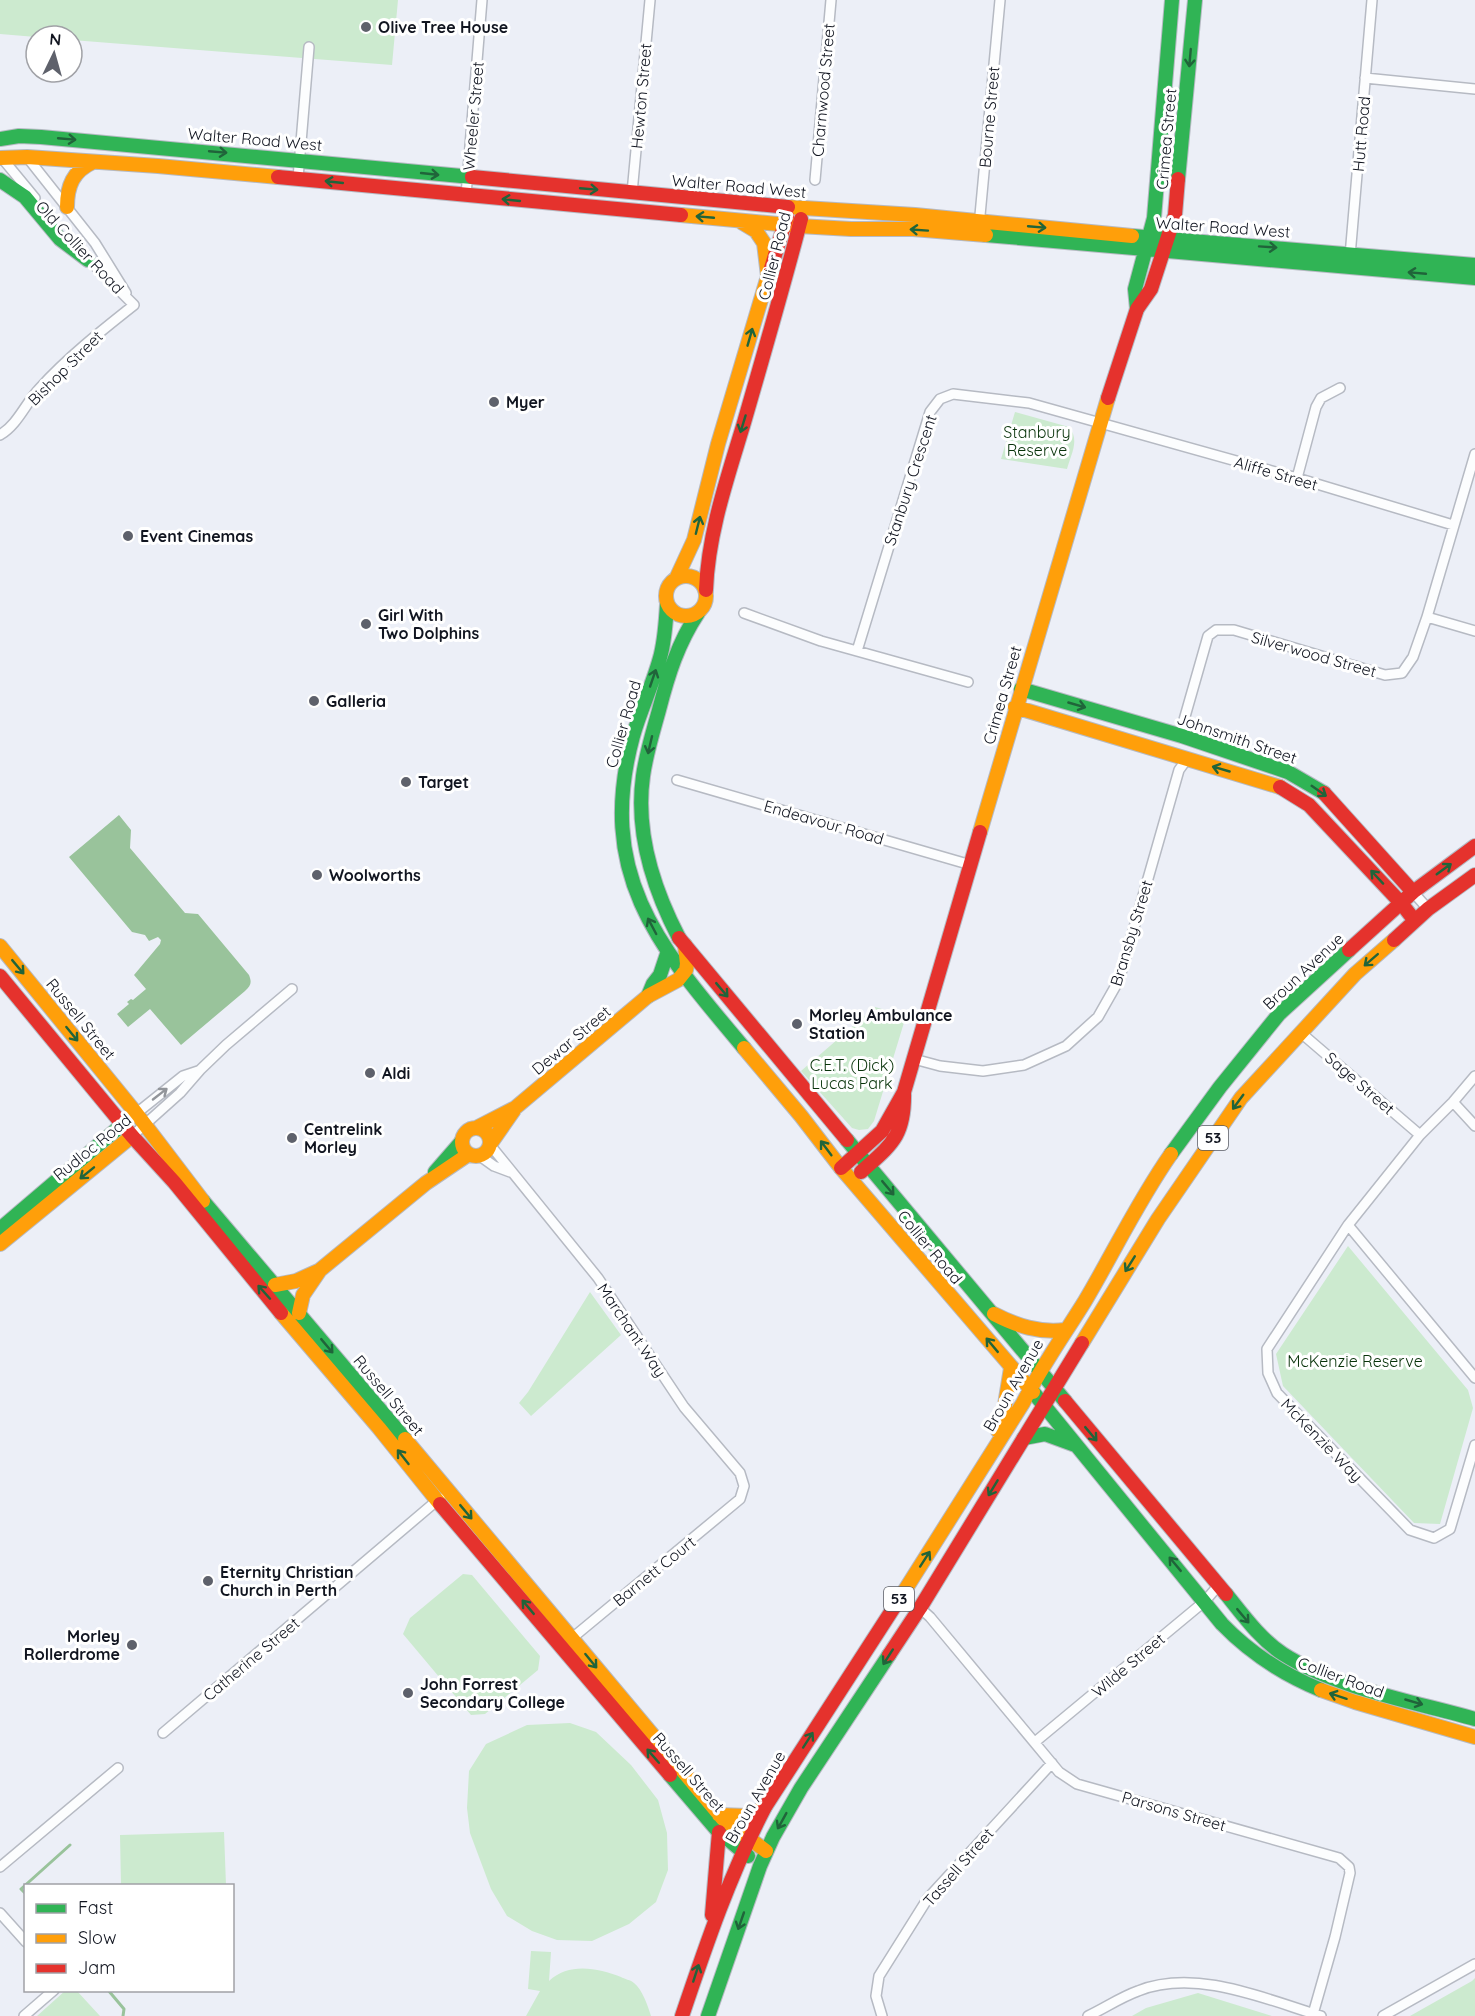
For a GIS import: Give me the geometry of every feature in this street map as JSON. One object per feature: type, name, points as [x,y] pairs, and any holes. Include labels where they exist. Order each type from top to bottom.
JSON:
[{"type":"main road","name":"Crimea Street","points":[[1137,309],[1135,289],[1154,218],[1172,0]]},
{"type":"main road","name":"Crimea Street","points":[[841,1168],[882,1131],[904,1092],[1100,423],[1137,309],[1151,290],[1166,245],[1175,215],[1195,0]]},
{"type":"main road","points":[[0,126],[4,138],[27,158]]},
{"type":"main road","name":"Walter Road West","points":[[4,138],[71,140],[299,160],[1166,245],[1350,260],[1475,265]]},
{"type":"main road","name":"Walter Road West","points":[[1,157],[96,161],[298,178],[784,225],[851,229],[978,228]]},
{"type":"main road","points":[[67,207],[66,194],[69,183],[84,164],[96,161]]},
{"type":"main road","points":[[0,180],[25,197],[60,239],[88,260]]},
{"type":"main road","name":"Collier Road","points":[[676,579],[694,540],[718,444],[784,225],[796,207]]},
{"type":"main road","name":"Collier Road","points":[[706,590],[707,561],[725,487],[800,226],[796,207]]},
{"type":"main road","name":"Collier Road","points":[[736,220],[752,226],[762,236],[768,254],[768,276]]},
{"type":"main road","name":"Walter Road West","points":[[1350,260],[1475,278]]},
{"type":"main road","points":[[681,576],[693,577],[703,584],[706,590],[706,602],[698,613],[687,616],[670,609],[666,596],[668,588],[676,579],[681,576]]},
{"type":"main road","name":"Collier Road","points":[[667,604],[661,655],[633,735],[625,771],[621,809],[623,846],[629,875],[644,910],[668,954],[841,1168],[1030,1389],[1235,1639],[1276,1670],[1299,1682],[1368,1706],[1475,1737]]},
{"type":"main road","name":"Collier Road","points":[[698,613],[682,635],[667,679],[643,777],[641,798],[648,866],[666,915],[685,945],[859,1152],[986,1309],[1218,1586],[1268,1642],[1296,1662],[1368,1689],[1475,1719]]},
{"type":"main road","name":"Johnsmith Street","points":[[1021,688],[1182,736],[1288,772],[1324,794],[1413,892]]},
{"type":"main road","name":"Johnsmith Street","points":[[1015,707],[1276,785],[1309,805],[1401,903],[1415,921]]},
{"type":"main road","name":"Broun Avenue","points":[[682,2016],[710,1930],[748,1838],[765,1807],[990,1457],[1084,1300],[1148,1187],[1220,1087],[1279,1014],[1413,892],[1475,846]]},
{"type":"main road","name":"53","points":[[708,2016],[766,1851],[801,1788],[920,1608],[1158,1219],[1234,1107],[1300,1032],[1355,974],[1428,909],[1475,875]]},
{"type":"main road","points":[[683,975],[687,966],[685,945]]},
{"type":"main road","name":"Russell Street","points":[[0,947],[136,1113],[197,1193],[275,1286],[284,1305],[443,1496],[719,1815],[766,1851]]},
{"type":"main road","name":"Dewar Street","points":[[648,996],[660,975],[668,954]]},
{"type":"main road","name":"Russell Street","points":[[0,975],[132,1136],[181,1191],[251,1279],[298,1313],[443,1496]]},
{"type":"main road","name":"Dewar Street","points":[[478,1127],[515,1108],[648,996],[662,991],[683,975]]},
{"type":"main road","name":"Crimea Street","points":[[852,1180],[893,1140],[904,1117],[904,1092]]},
{"type":"main road","name":"Dewar Street","points":[[491,1144],[515,1108]]},
{"type":"main road","name":"Rudloc Road","points":[[0,1228],[123,1124]]},
{"type":"main road","points":[[275,1286],[296,1281],[320,1270],[426,1183],[475,1155],[486,1152],[491,1144],[486,1131],[478,1127],[467,1130],[462,1141],[426,1183]]},
{"type":"main road","name":"Rudloc Road","points":[[0,1244],[132,1136]]},
{"type":"main road","points":[[462,1141],[464,1148],[475,1155]]},
{"type":"main road","points":[[298,1313],[303,1295],[320,1270]]},
{"type":"main road","points":[[986,1309],[1029,1328],[1046,1331],[1065,1330]]},
{"type":"main road","points":[[990,1457],[1003,1417],[1011,1368]]},
{"type":"main road","points":[[1024,1438],[1034,1433],[1045,1432],[1077,1446]]},
{"type":"main road","name":"Russell Street","points":[[568,1642],[719,1832],[760,1866]]},
{"type":"main road","points":[[719,1815],[748,1816],[765,1807]]},
{"type":"main road","points":[[710,1930],[719,1832]]},
{"type":"street","name":"Wheeler Street","points":[[466,195],[482,0]]},
{"type":"street","name":"Hewton Street","points":[[632,193],[650,0]]},
{"type":"street","name":"Charnwood Street","points":[[815,180],[831,0]]},
{"type":"street","name":"Bourne Street","points":[[978,228],[1000,0]]},
{"type":"street","name":"Hutt Road","points":[[1350,260],[1372,0]]},
{"type":"street","points":[[298,178],[309,47]]},
{"type":"street","points":[[1365,78],[1475,89]]},
{"type":"street","name":"Old Collier Road","points":[[1,157],[88,260],[134,305]]},
{"type":"street","name":"Old Collier Road","points":[[27,158],[95,243],[134,305]]},
{"type":"street","name":"Bishop Street","points":[[0,435],[11,428],[28,401],[50,378],[134,305]]},
{"type":"street","points":[[1297,478],[1316,407],[1322,398],[1340,388]]},
{"type":"street","name":"Stanbury Crescent","points":[[857,651],[930,412],[940,399],[953,394],[1013,400],[1100,423]]},
{"type":"street","name":"Aliffe Street","points":[[1100,423],[1297,478],[1453,525]]},
{"type":"street","name":"Silverwood Street","points":[[1182,736],[1184,720],[1208,636],[1216,630],[1234,630],[1385,675],[1402,673],[1413,657],[1427,617],[1475,454]]},
{"type":"street","points":[[744,613],[821,641],[968,682]]},
{"type":"street","points":[[1427,617],[1475,631]]},
{"type":"street","name":"Bransby Street","points":[[914,1059],[940,1066],[983,1071],[1024,1065],[1066,1046],[1098,1017],[1119,980],[1179,770],[1187,759]]},
{"type":"street","name":"Endeavour Road","points":[[677,780],[971,865]]},
{"type":"street","name":"Johnsmith Street","points":[[1413,892],[1428,909]]},
{"type":"street","name":"Rudloc Road","points":[[132,1136],[180,1093],[226,1045],[292,989]]},
{"type":"street","name":"Sage Street","points":[[1300,1032],[1420,1135]]},
{"type":"street","name":"Rudloc Road","points":[[123,1124],[183,1076],[200,1070]]},
{"type":"street","name":"McKenzie Way","points":[[1475,1076],[1420,1135],[1348,1225],[1267,1349],[1268,1373],[1277,1394],[1410,1530],[1434,1538],[1450,1529],[1475,1445]]},
{"type":"street","points":[[1453,1102],[1475,1126]]},
{"type":"street","name":"Marchant Way","points":[[491,1144],[510,1172],[598,1278],[684,1407],[740,1473],[744,1486],[742,1493]]},
{"type":"street","name":"Marchant Way","points":[[475,1155],[510,1172]]},
{"type":"street","points":[[1348,1225],[1475,1378]]},
{"type":"street","name":"Barnett Court","points":[[568,1642],[740,1499],[742,1493]]},
{"type":"street","name":"Catherine Street","points":[[163,1733],[443,1496]]},
{"type":"street","name":"Wilde Street","points":[[1035,1742],[1205,1601],[1218,1586]]},
{"type":"street","name":"Parsons Street","points":[[920,1608],[930,1617],[1059,1772],[1077,1784],[1339,1858],[1349,1867],[1350,1873],[1317,2015]]},
{"type":"street","name":"Tassell Street","points":[[882,2016],[876,1996],[879,1976],[928,1898],[1052,1763]]},
{"type":"street","points":[[0,1867],[118,1768]]},
{"type":"street","points":[[0,1913],[24,1940]]},
{"type":"street","points":[[1383,2016],[1475,1964]]},
{"type":"street","points":[[1088,2016],[1137,1991],[1176,1982],[1197,1982],[1229,1988],[1317,2015]]},
{"type":"street","points":[[24,2016],[52,1992]]},
{"type":"green space","points":[[0,0],[398,0],[392,65],[84,41],[84,24],[24,24],[24,36],[0,34]]},
{"type":"green space","name":"Stanbury Reserve","points":[[1015,412],[1069,427],[1074,442],[1067,469],[1001,459]]},
{"type":"green space","name":"C.E.T. (Dick) Lucas Park","points":[[875,1007],[906,1016],[874,1121],[868,1129],[859,1130],[852,1128],[801,1071]]},
{"type":"green space","name":"McKenzie Reserve","points":[[1348,1246],[1468,1390],[1473,1408],[1440,1524],[1414,1523],[1283,1386],[1276,1354]]},
{"type":"green space","points":[[590,1292],[621,1335],[531,1416],[519,1403]]},
{"type":"green space","points":[[463,1574],[472,1575],[540,1656],[538,1670],[485,1714],[471,1715],[403,1634],[410,1618]]},
{"type":"green space","points":[[570,1723],[596,1732],[631,1765],[658,1800],[667,1833],[668,1870],[656,1902],[629,1924],[592,1941],[557,1940],[532,1931],[507,1916],[491,1889],[470,1833],[467,1808],[469,1771],[486,1744],[527,1725]]},
{"type":"green space","points":[[224,1832],[226,1884],[121,1884],[120,1835]]},
{"type":"green space","points":[[531,1951],[551,1952],[549,1981],[565,1971],[593,1969],[631,1981],[642,1993],[651,2016],[526,2016],[540,1991],[528,1989]]},
{"type":"green space","points":[[1475,1978],[1475,2016],[1410,2016],[1472,1981]]},
{"type":"green space","points":[[64,1992],[78,1992],[100,2016],[37,2016]]},
{"type":"green space","points":[[1198,1993],[1272,2016],[1132,2016],[1146,2008]]},
{"type":"shaded area","points":[[119,815],[131,830],[130,848],[185,913],[198,914],[250,978],[249,987],[245,991],[181,1045],[150,1009],[128,1027],[117,1014],[129,1004],[127,1002],[146,989],[134,975],[161,940],[158,937],[149,941],[145,935],[132,932],[69,857]]},
{"type":"waterway","points":[[27,1884],[70,1845]]},
{"type":"waterway","points":[[24,1886],[21,1889],[24,1892]]},
{"type":"waterway","points":[[110,1992],[124,2009],[123,2016]]},
{"type":"traffic: fast","points":[[1137,309],[1135,289],[1154,218],[1172,0]]},
{"type":"traffic: fast","points":[[1178,179],[1195,0]]},
{"type":"traffic: fast","points":[[0,139],[19,136],[41,137],[472,177]]},
{"type":"traffic: fast","points":[[0,180],[25,197],[60,239],[88,260]]},
{"type":"traffic: fast","points":[[986,235],[1475,278]]},
{"type":"traffic: fast","points":[[1132,236],[1475,265]]},
{"type":"traffic: fast","points":[[667,604],[661,654],[633,736],[623,786],[622,830],[629,870],[643,907],[662,942],[686,977],[744,1048]]},
{"type":"traffic: fast","points":[[679,938],[661,900],[648,860],[641,797],[646,760],[666,684],[679,648],[698,613]]},
{"type":"traffic: fast","points":[[1021,689],[1182,736],[1288,772],[1324,793]]},
{"type":"traffic: fast","points":[[1171,1154],[1220,1087],[1279,1014],[1349,950]]},
{"type":"traffic: fast","points":[[648,996],[660,975],[667,954]]},
{"type":"traffic: fast","points":[[0,1229],[123,1124]]},
{"type":"traffic: fast","points":[[847,1140],[1065,1401]]},
{"type":"traffic: fast","points":[[435,1172],[462,1141]]},
{"type":"traffic: fast","points":[[203,1201],[405,1439]]},
{"type":"traffic: fast","points":[[1033,1392],[1222,1624],[1244,1645],[1268,1662],[1321,1690]]},
{"type":"traffic: fast","points":[[1024,1438],[1045,1434],[1075,1445]]},
{"type":"traffic: fast","points":[[1226,1594],[1267,1641],[1283,1654],[1304,1666],[1376,1693],[1475,1719]]},
{"type":"traffic: fast","points":[[708,2016],[760,1866],[773,1837],[801,1788],[889,1655]]},
{"type":"traffic: fast","points":[[670,1775],[717,1830],[748,1856]]},
{"type":"traffic: slow","points":[[0,158],[27,157],[278,177]]},
{"type":"traffic: slow","points":[[67,207],[72,180],[80,170],[93,162]]},
{"type":"traffic: slow","points":[[788,207],[915,215],[1132,236]]},
{"type":"traffic: slow","points":[[681,215],[799,226],[913,229],[986,235]]},
{"type":"traffic: slow","points":[[676,579],[694,540],[718,444],[768,276],[764,243],[756,231],[741,222]]},
{"type":"traffic: slow","points":[[980,832],[1108,398]]},
{"type":"traffic: slow","points":[[686,576],[694,577],[700,582],[705,588],[706,596],[705,604],[700,610],[694,615],[686,616],[678,615],[672,610],[667,604],[666,596],[667,588],[672,582],[678,577],[686,576]]},
{"type":"traffic: slow","points":[[1015,707],[1280,787]]},
{"type":"traffic: slow","points":[[1082,1343],[1158,1219],[1241,1098],[1355,974],[1394,940]]},
{"type":"traffic: slow","points":[[478,1127],[515,1108],[648,996],[678,980],[686,970],[685,945]]},
{"type":"traffic: slow","points":[[0,946],[136,1113],[203,1201]]},
{"type":"traffic: slow","points":[[744,1048],[841,1168],[1033,1392]]},
{"type":"traffic: slow","points":[[491,1143],[514,1110]]},
{"type":"traffic: slow","points":[[476,1128],[486,1132],[490,1142],[486,1152],[476,1156],[466,1152],[462,1142],[466,1132],[476,1128]]},
{"type":"traffic: slow","points":[[0,1244],[132,1136]]},
{"type":"traffic: slow","points":[[299,1313],[303,1295],[320,1270],[426,1183],[469,1154]]},
{"type":"traffic: slow","points":[[900,1598],[1023,1403],[1171,1154]]},
{"type":"traffic: slow","points":[[275,1285],[296,1281],[318,1271]]},
{"type":"traffic: slow","points":[[281,1313],[440,1504]]},
{"type":"traffic: slow","points":[[994,1314],[1028,1328],[1065,1330]]},
{"type":"traffic: slow","points":[[998,1431],[1003,1417],[1011,1368]]},
{"type":"traffic: slow","points":[[405,1439],[723,1819],[766,1851]]},
{"type":"traffic: slow","points":[[1321,1690],[1475,1737]]},
{"type":"traffic: slow","points":[[719,1815],[748,1816],[765,1807]]},
{"type":"traffic: jam","points":[[278,177],[681,215]]},
{"type":"traffic: jam","points":[[472,177],[788,207]]},
{"type":"traffic: jam","points":[[1108,398],[1137,309],[1151,289],[1175,215],[1178,179]]},
{"type":"traffic: jam","points":[[771,268],[787,216]]},
{"type":"traffic: jam","points":[[706,590],[710,548],[719,507],[801,219]]},
{"type":"traffic: jam","points":[[1280,787],[1309,805],[1401,903],[1415,921]]},
{"type":"traffic: jam","points":[[1324,793],[1413,892]]},
{"type":"traffic: jam","points":[[841,1168],[882,1131],[904,1092],[980,832]]},
{"type":"traffic: jam","points":[[1349,950],[1413,892],[1475,846]]},
{"type":"traffic: jam","points":[[1394,940],[1428,909],[1475,875]]},
{"type":"traffic: jam","points":[[679,938],[847,1140]]},
{"type":"traffic: jam","points":[[0,976],[281,1313]]},
{"type":"traffic: jam","points":[[861,1172],[881,1154],[899,1129],[904,1107],[904,1092]]},
{"type":"traffic: jam","points":[[889,1655],[1082,1343]]},
{"type":"traffic: jam","points":[[1065,1401],[1226,1594]]},
{"type":"traffic: jam","points":[[440,1504],[670,1775]]},
{"type":"traffic: jam","points":[[682,2016],[730,1884],[765,1807],[900,1598]]},
{"type":"traffic: jam","points":[[712,1915],[719,1832]]},
{"type":"place","name":"Olive Tree House","points":[[366,27]]},
{"type":"place","name":"Myer","points":[[494,402]]},
{"type":"place","name":"Event Cinemas","points":[[128,536]]},
{"type":"place","name":"Girl With Two Dolphins","points":[[366,624]]},
{"type":"place","name":"Galleria","points":[[314,701]]},
{"type":"place","name":"Target","points":[[406,782]]},
{"type":"place","name":"Woolworths","points":[[317,875]]},
{"type":"place","name":"Morley Ambulance Station","points":[[797,1024]]},
{"type":"place","name":"Aldi","points":[[370,1073]]},
{"type":"place","name":"Centrelink Morley","points":[[292,1138]]},
{"type":"place","name":"Eternity Christian Church in Perth","points":[[208,1581]]},
{"type":"place","name":"Morley Rollerdrome","points":[[132,1645]]},
{"type":"place","name":"John Forrest Secondary College","points":[[408,1693]]}]
